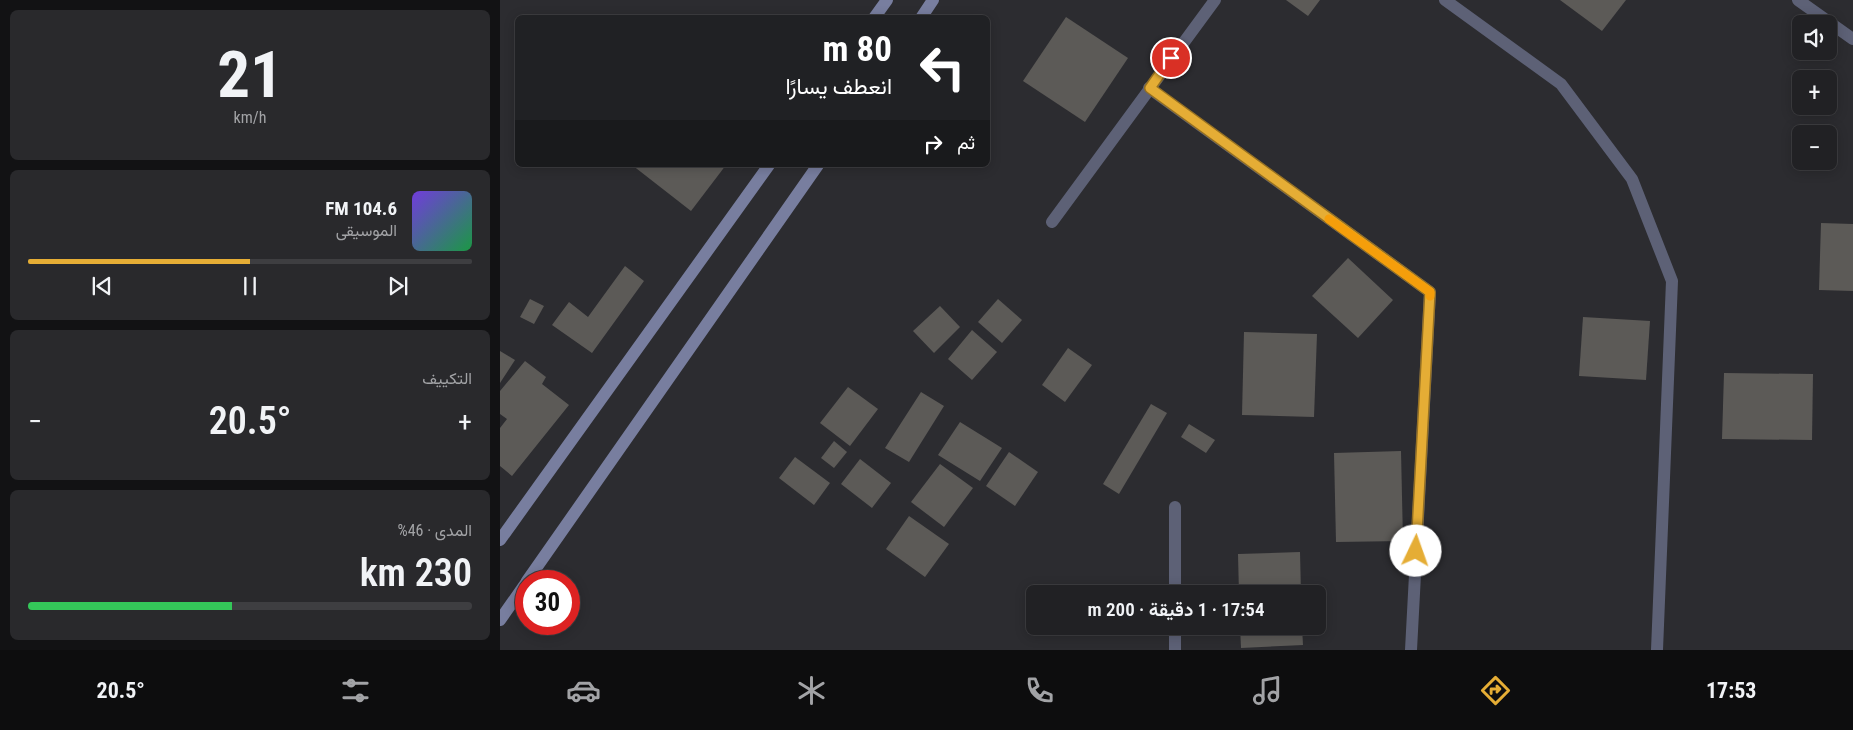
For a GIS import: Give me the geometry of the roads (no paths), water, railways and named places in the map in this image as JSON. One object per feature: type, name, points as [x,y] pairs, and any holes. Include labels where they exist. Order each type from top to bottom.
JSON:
[{"type":"main road","points":[[876,15],[887,0]]},
{"type":"main road","points":[[923,15],[933,0]]},
{"type":"main road","points":[[500,540],[768,167]]},
{"type":"main road","points":[[535,570],[817,167]]},
{"type":"main road","points":[[500,620],[515,599]]},
{"type":"street","points":[[1052,222],[1215,0]]},
{"type":"street","points":[[1445,0],[1561,84],[1632,179],[1672,281],[1657,650]]},
{"type":"street","points":[[1798,0],[1853,39]]},
{"type":"street","points":[[1150,88],[1430,292],[1411,650]]},
{"type":"street","points":[[1175,507],[1175,585]]},
{"type":"street","points":[[1175,635],[1175,650]]}]
